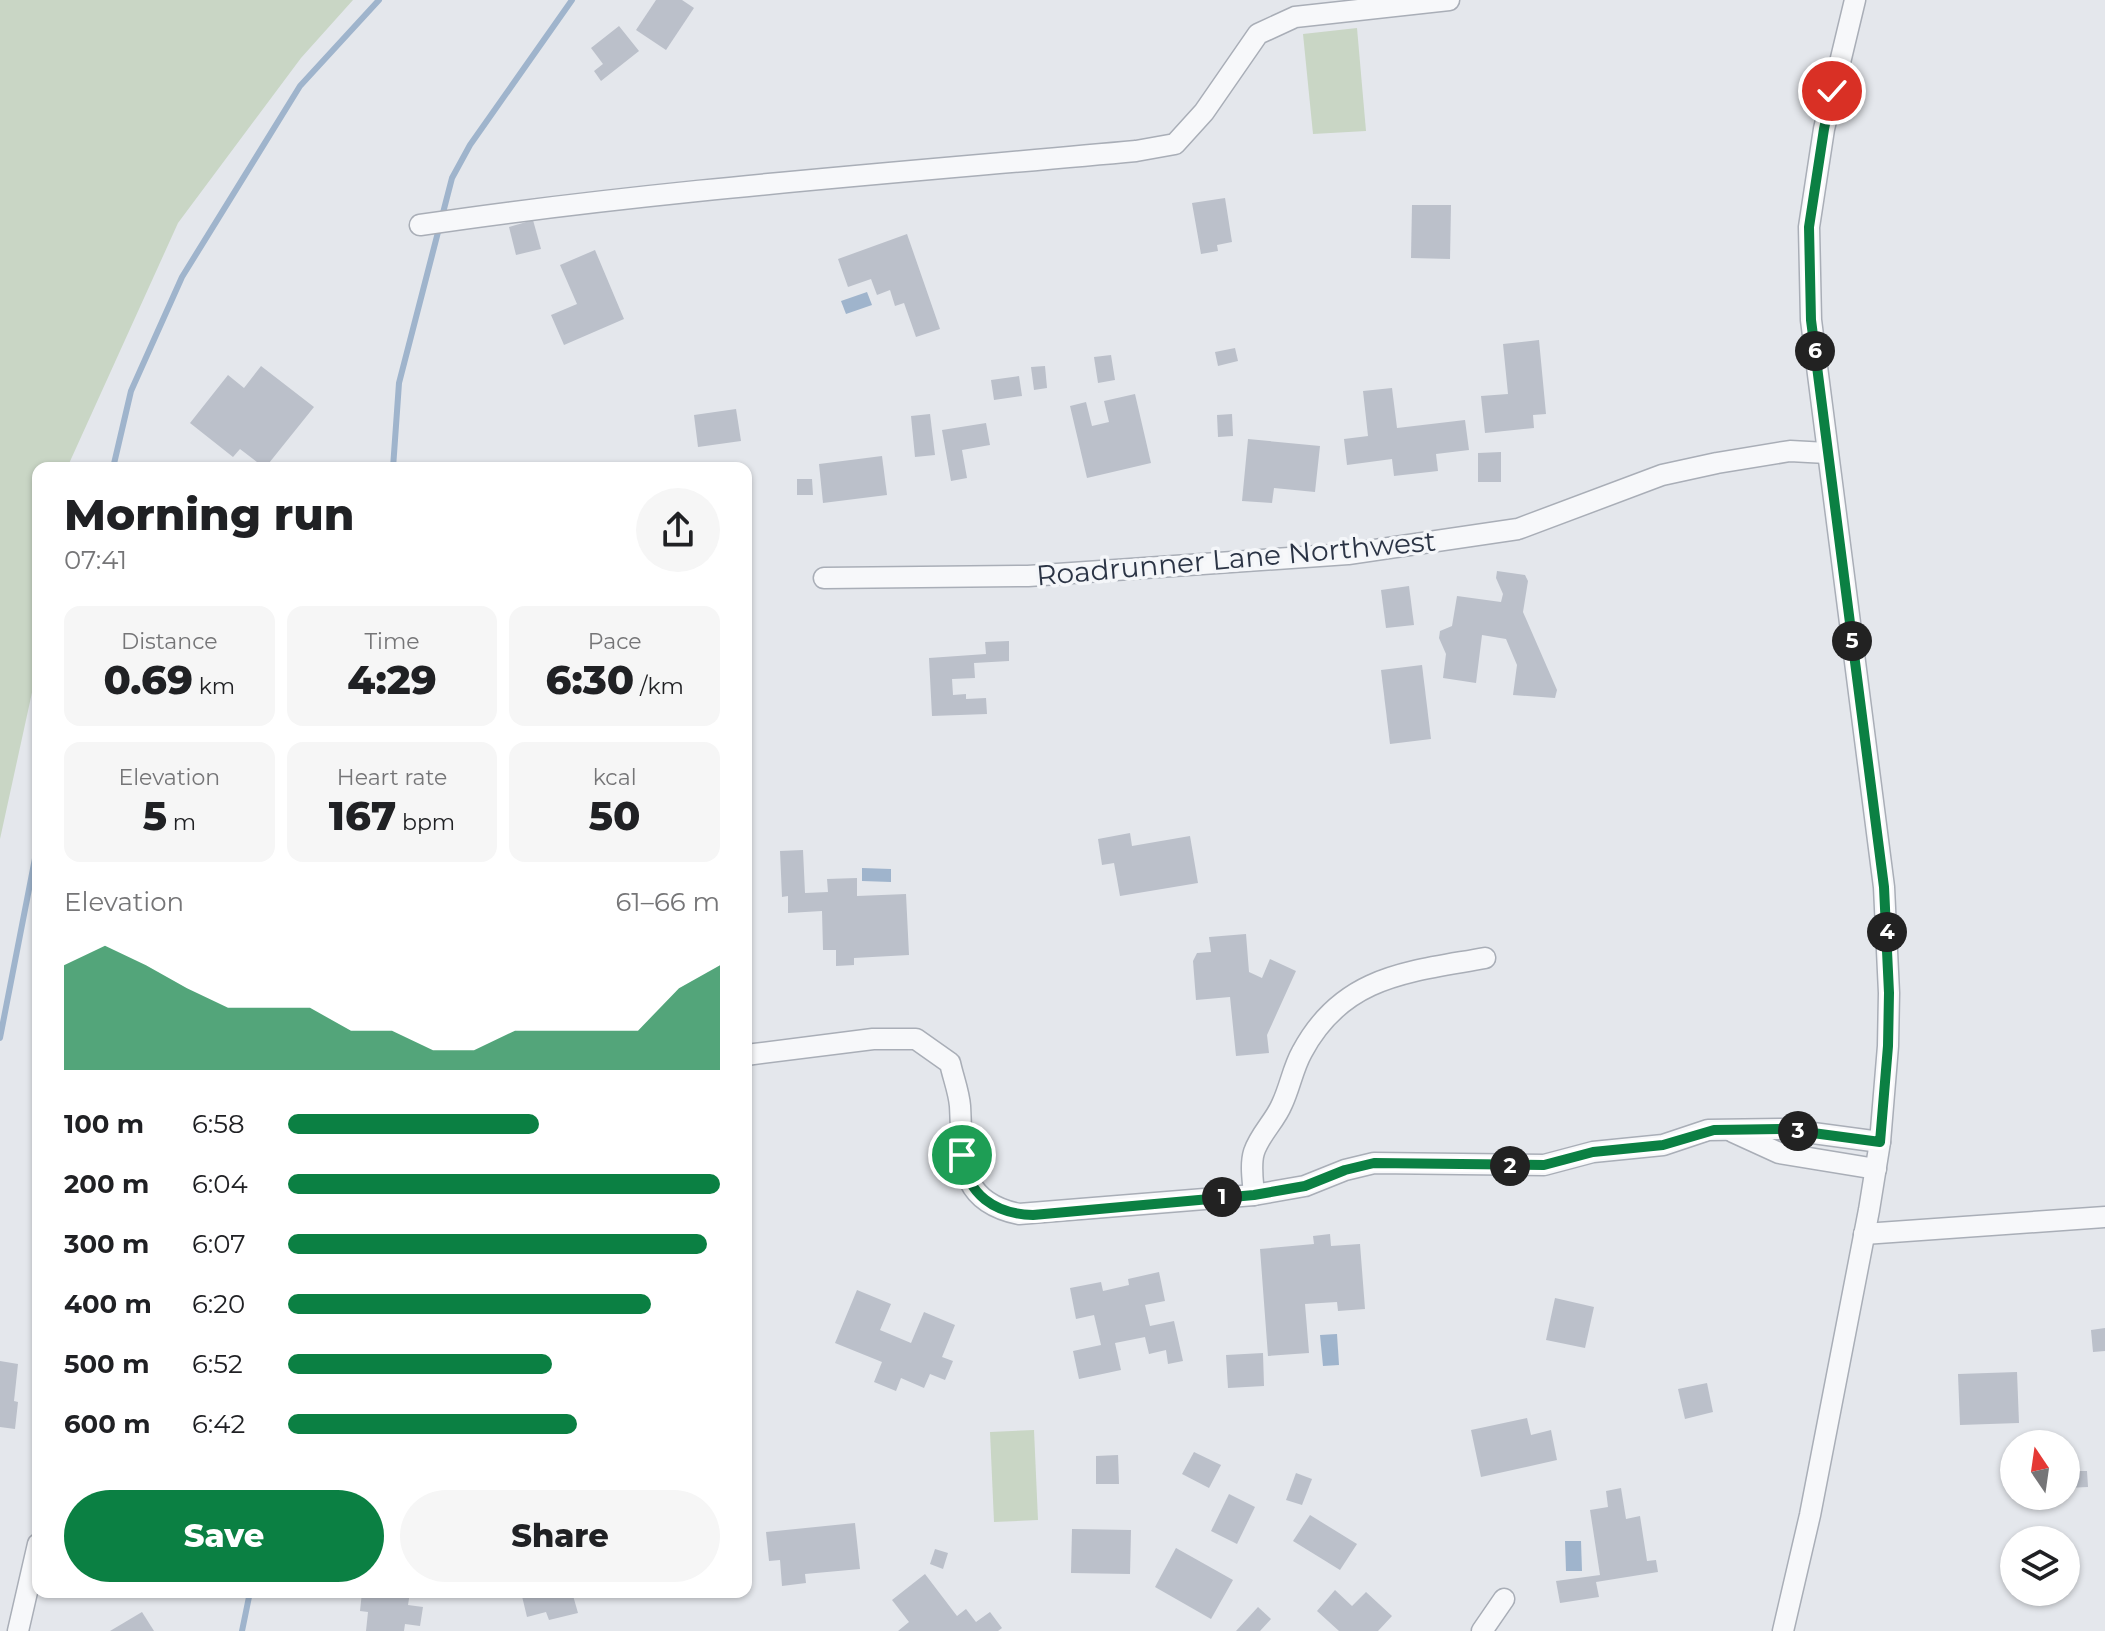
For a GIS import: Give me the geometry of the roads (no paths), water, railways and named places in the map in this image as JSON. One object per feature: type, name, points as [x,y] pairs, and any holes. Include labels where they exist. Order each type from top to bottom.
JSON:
[{"type":"street","points":[[424,225],[671,193],[1136,151],[1175,144],[1204,112],[1258,34],[1295,17],[1449,0]]},
{"type":"street","points":[[1783,1631],[1810,1515],[1876,1169],[1888,1019],[1884,887],[1811,320],[1809,227],[1824,129],[1855,0]]},
{"type":"street","name":"Roadrunner Lane Northwest","points":[[824,578],[1028,576],[1348,554],[1518,529],[1662,475],[1703,466],[1790,451],[1827,453]]},
{"type":"street","points":[[1254,1195],[1254,1150],[1284,1101],[1302,1051],[1333,1010],[1360,988],[1379,980],[1485,958]]},
{"type":"street","points":[[752,1054],[873,1039],[916,1039],[950,1063],[959,1102],[966,1174],[982,1198],[1000,1210],[1033,1215],[1254,1195],[1305,1186],[1345,1170],[1374,1163],[1544,1165],[1593,1152],[1663,1145],[1708,1130],[1783,1129],[1880,1142]]},
{"type":"street","points":[[1729,1130],[1779,1153],[1876,1169]]},
{"type":"street","points":[[1864,1234],[2105,1217]]},
{"type":"street","points":[[18,1631],[32,1570]]},
{"type":"street","points":[[1482,1631],[1504,1599]]},
{"type":"water","points":[[867,292],[872,305],[846,314],[841,301]]},
{"type":"water","points":[[862,868],[891,869],[891,882],[862,881]]},
{"type":"water","points":[[1337,1334],[1339,1365],[1323,1366],[1320,1335]]},
{"type":"water","points":[[1565,1541],[1581,1541],[1582,1571],[1566,1571]]},
{"type":"waterway","points":[[114,462],[131,391],[182,277],[300,86],[379,0]]},
{"type":"waterway","points":[[393,462],[399,383],[452,178],[470,145],[572,0]]},
{"type":"waterway","points":[[0,1038],[32,874]]},
{"type":"waterway","points":[[242,1631],[249,1598]]}]
